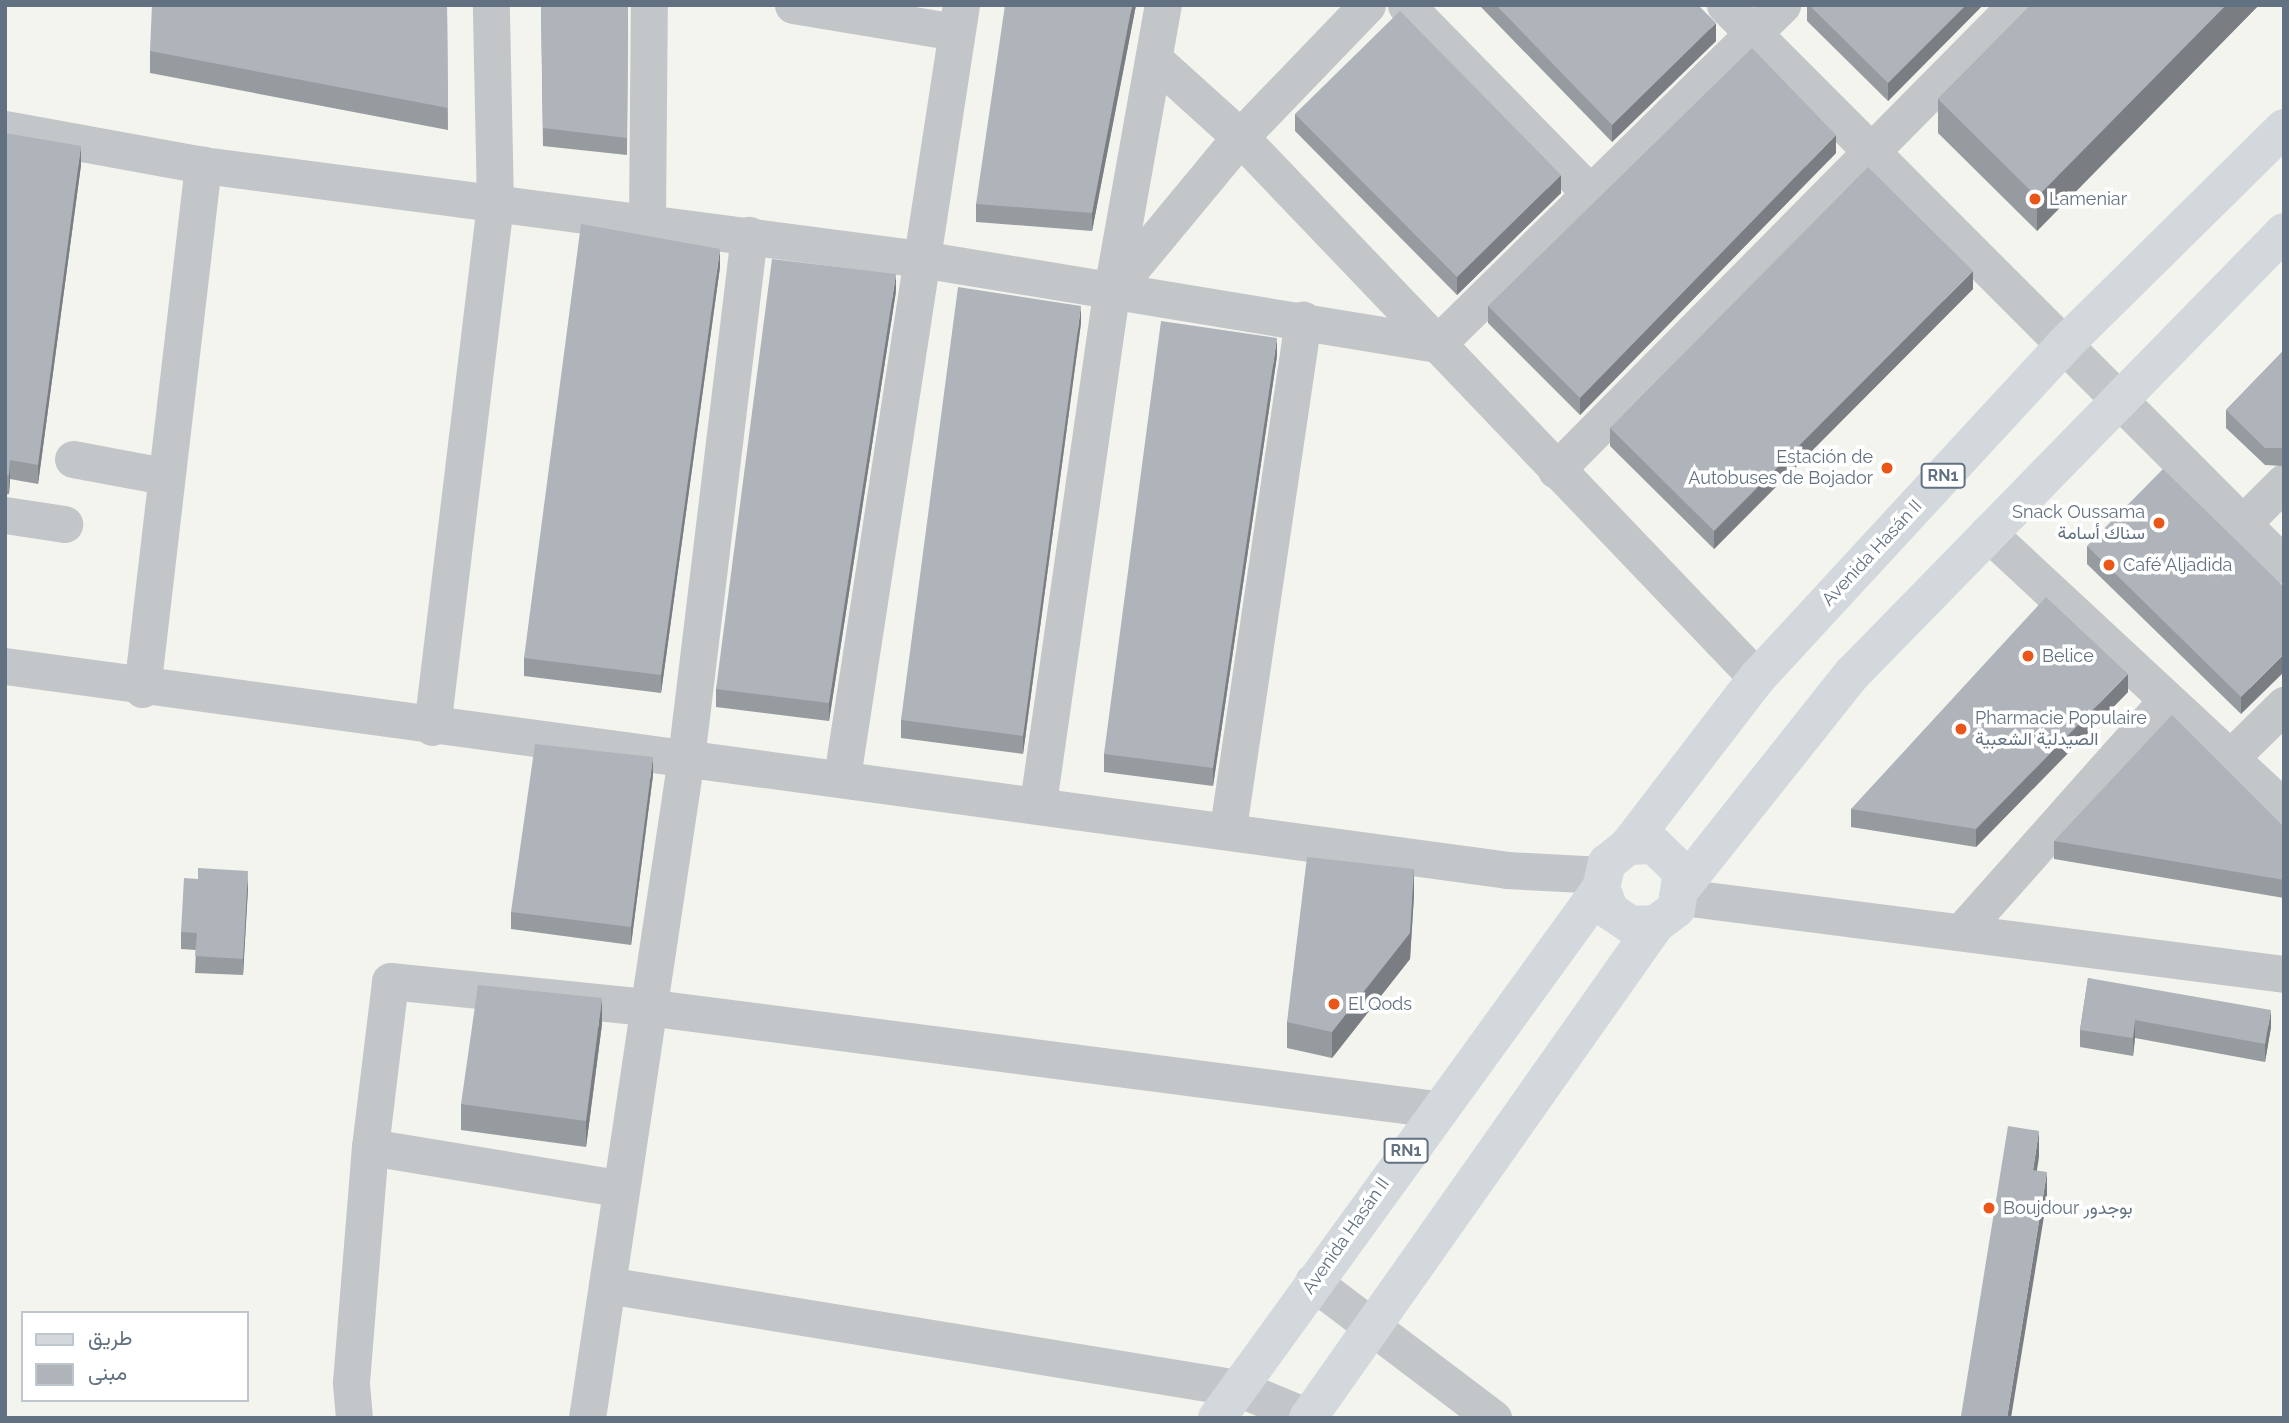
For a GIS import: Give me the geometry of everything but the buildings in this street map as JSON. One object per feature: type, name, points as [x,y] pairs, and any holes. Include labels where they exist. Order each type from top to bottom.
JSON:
[{"type":"main road","name":"Avenida Hasán II","points":[[1628,846],[1757,678],[2064,345],[2284,128]]},
{"type":"main road","points":[[1308,1418],[1674,902],[1852,674],[2284,232]]},
{"type":"main road","points":[[1628,846],[1666,851],[1674,902]]},
{"type":"main road","name":"RN1","points":[[1601,881],[1628,846]]},
{"type":"main road","name":"Avenida Hasán II","points":[[1228,1403],[1601,881]]},
{"type":"main road","points":[[1601,881],[1620,920],[1674,902]]},
{"type":"street","points":[[432,727],[495,204],[491,5]]},
{"type":"street","points":[[647,218],[649,5]]},
{"type":"street","points":[[793,5],[958,19],[842,776]]},
{"type":"street","points":[[1038,803],[1111,293],[1157,62],[1163,5]]},
{"type":"street","points":[[1111,293],[1240,137],[1367,5]]},
{"type":"street","points":[[1406,5],[1592,195]]},
{"type":"street","points":[[1725,5],[2064,345],[2123,398],[2284,565]]},
{"type":"street","points":[[1437,344],[1592,195],[1782,5]]},
{"type":"street","points":[[1556,470],[1868,150],[2016,5]]},
{"type":"street","points":[[1157,62],[1240,137],[1757,678]]},
{"type":"street","points":[[5,129],[203,165],[495,204],[647,218],[921,259],[1111,293],[1303,320],[1437,344]]},
{"type":"street","points":[[142,689],[164,476],[203,165]]},
{"type":"street","points":[[587,1418],[646,1007],[686,758],[749,234]]},
{"type":"street","points":[[1228,828],[1303,320]]},
{"type":"street","points":[[73,459],[164,476]]},
{"type":"street","points":[[2243,523],[2284,482]]},
{"type":"street","points":[[5,516],[64,524]]},
{"type":"street","points":[[1988,533],[2284,808]]},
{"type":"street","points":[[5,666],[142,689],[842,776],[1601,881]]},
{"type":"street","points":[[1961,932],[2167,700]]},
{"type":"street","points":[[2230,758],[2284,705]]},
{"type":"street","points":[[1674,902],[1961,932],[2284,974]]},
{"type":"street","points":[[354,1418],[351,1382],[370,1147],[390,981],[646,1007],[1436,1110]]},
{"type":"street","points":[[370,1147],[620,1188]]},
{"type":"street","points":[[1313,1282],[1493,1418]]},
{"type":"street","points":[[607,1285],[1308,1418]]},
{"type":"place","name":"Lameniar","points":[[2035,199]]},
{"type":"place","name":"Estación de Autobuses de Bojador","points":[[1887,468]]},
{"type":"place","name":"Snack Oussama سناك أسامة","points":[[2159,523]]},
{"type":"place","name":"Café Aljadida","points":[[2109,565]]},
{"type":"place","name":"Belice","points":[[2028,656]]},
{"type":"place","name":"Pharmacie Populaire الصيدلية الشعبية","points":[[1961,729]]},
{"type":"place","name":"El Qods","points":[[1334,1004]]},
{"type":"place","name":"Boujdour بوجدور","points":[[1989,1208]]}]
